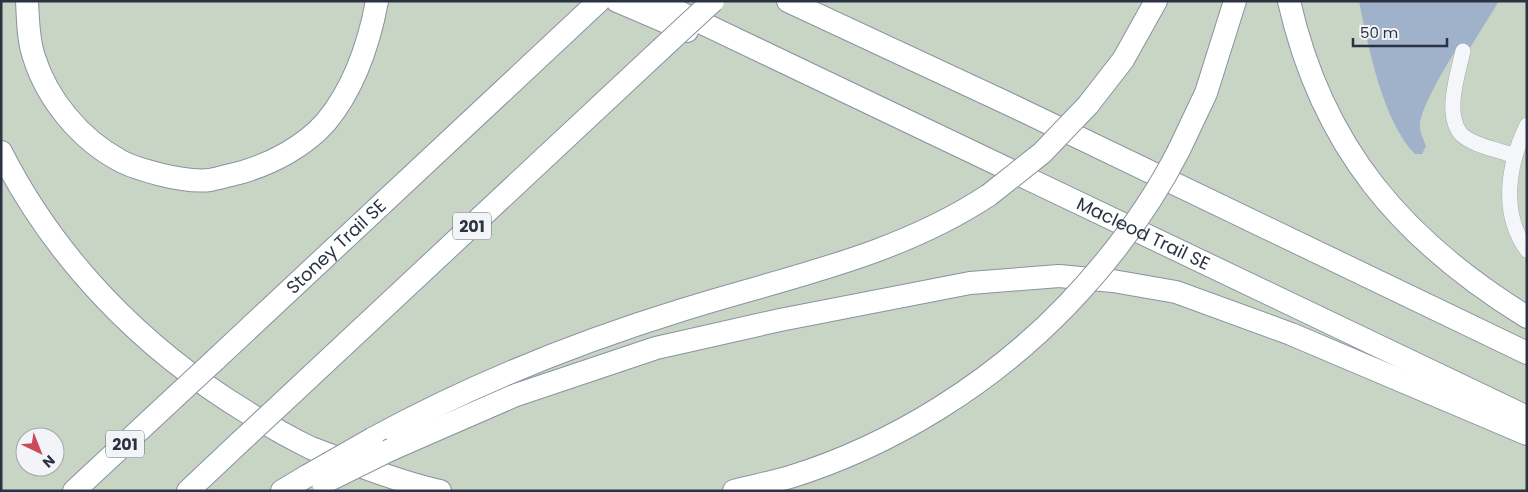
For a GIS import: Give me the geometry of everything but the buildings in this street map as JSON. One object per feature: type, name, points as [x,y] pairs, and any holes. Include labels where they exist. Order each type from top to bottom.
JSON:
[{"type":"highway","points":[[28,1],[34,57],[54,99],[82,133],[99,148],[119,161],[137,168],[186,180],[209,180],[266,164],[305,142],[325,122],[352,81],[361,60],[377,1]]},
{"type":"highway","points":[[616,1],[713,41],[760,52]]},
{"type":"highway","points":[[656,1],[760,52]]},
{"type":"highway","name":"201","points":[[188,491],[712,1]]},
{"type":"highway","points":[[788,1],[836,22],[1527,352]]},
{"type":"highway","points":[[822,1],[836,22]]},
{"type":"highway","points":[[312,483],[372,439],[480,386],[580,344],[684,309],[843,263],[897,244],[948,220],[988,196],[1051,145],[1088,105],[1123,60],[1156,1]]},
{"type":"highway","points":[[734,491],[790,477],[841,458],[946,404],[1007,361],[1067,305],[1097,271],[1137,220],[1166,174],[1206,93],[1235,1]]},
{"type":"highway","points":[[1288,1],[1296,32],[1319,95],[1357,162],[1382,196],[1407,225],[1464,276],[1527,317]]},
{"type":"highway","name":"Stoney Trail SE","points":[[74,491],[591,8]]},
{"type":"highway","name":"Macleod Trail SE","points":[[760,52],[1527,417]]},
{"type":"highway","points":[[1,152],[47,227],[88,280],[118,312],[176,365],[279,432],[311,448],[377,472],[440,491]]},
{"type":"highway","points":[[282,491],[312,483],[516,395],[656,348],[780,320],[970,283],[1059,276],[1113,281],[1184,295],[1291,334],[1527,434]]},
{"type":"street","points":[[1463,51],[1453,99],[1456,121],[1461,134],[1473,141],[1515,156]]},
{"type":"street","points":[[1527,125],[1515,156],[1508,196],[1518,237],[1527,250]]},
{"type":"green space","points":[[1,1],[1527,1],[1527,491],[1,491]]},
{"type":"water","points":[[1359,1],[1499,1],[1468,51],[1456,50],[1434,88],[1421,120],[1420,127],[1426,146],[1422,154],[1415,154],[1394,123],[1378,82]]}]
